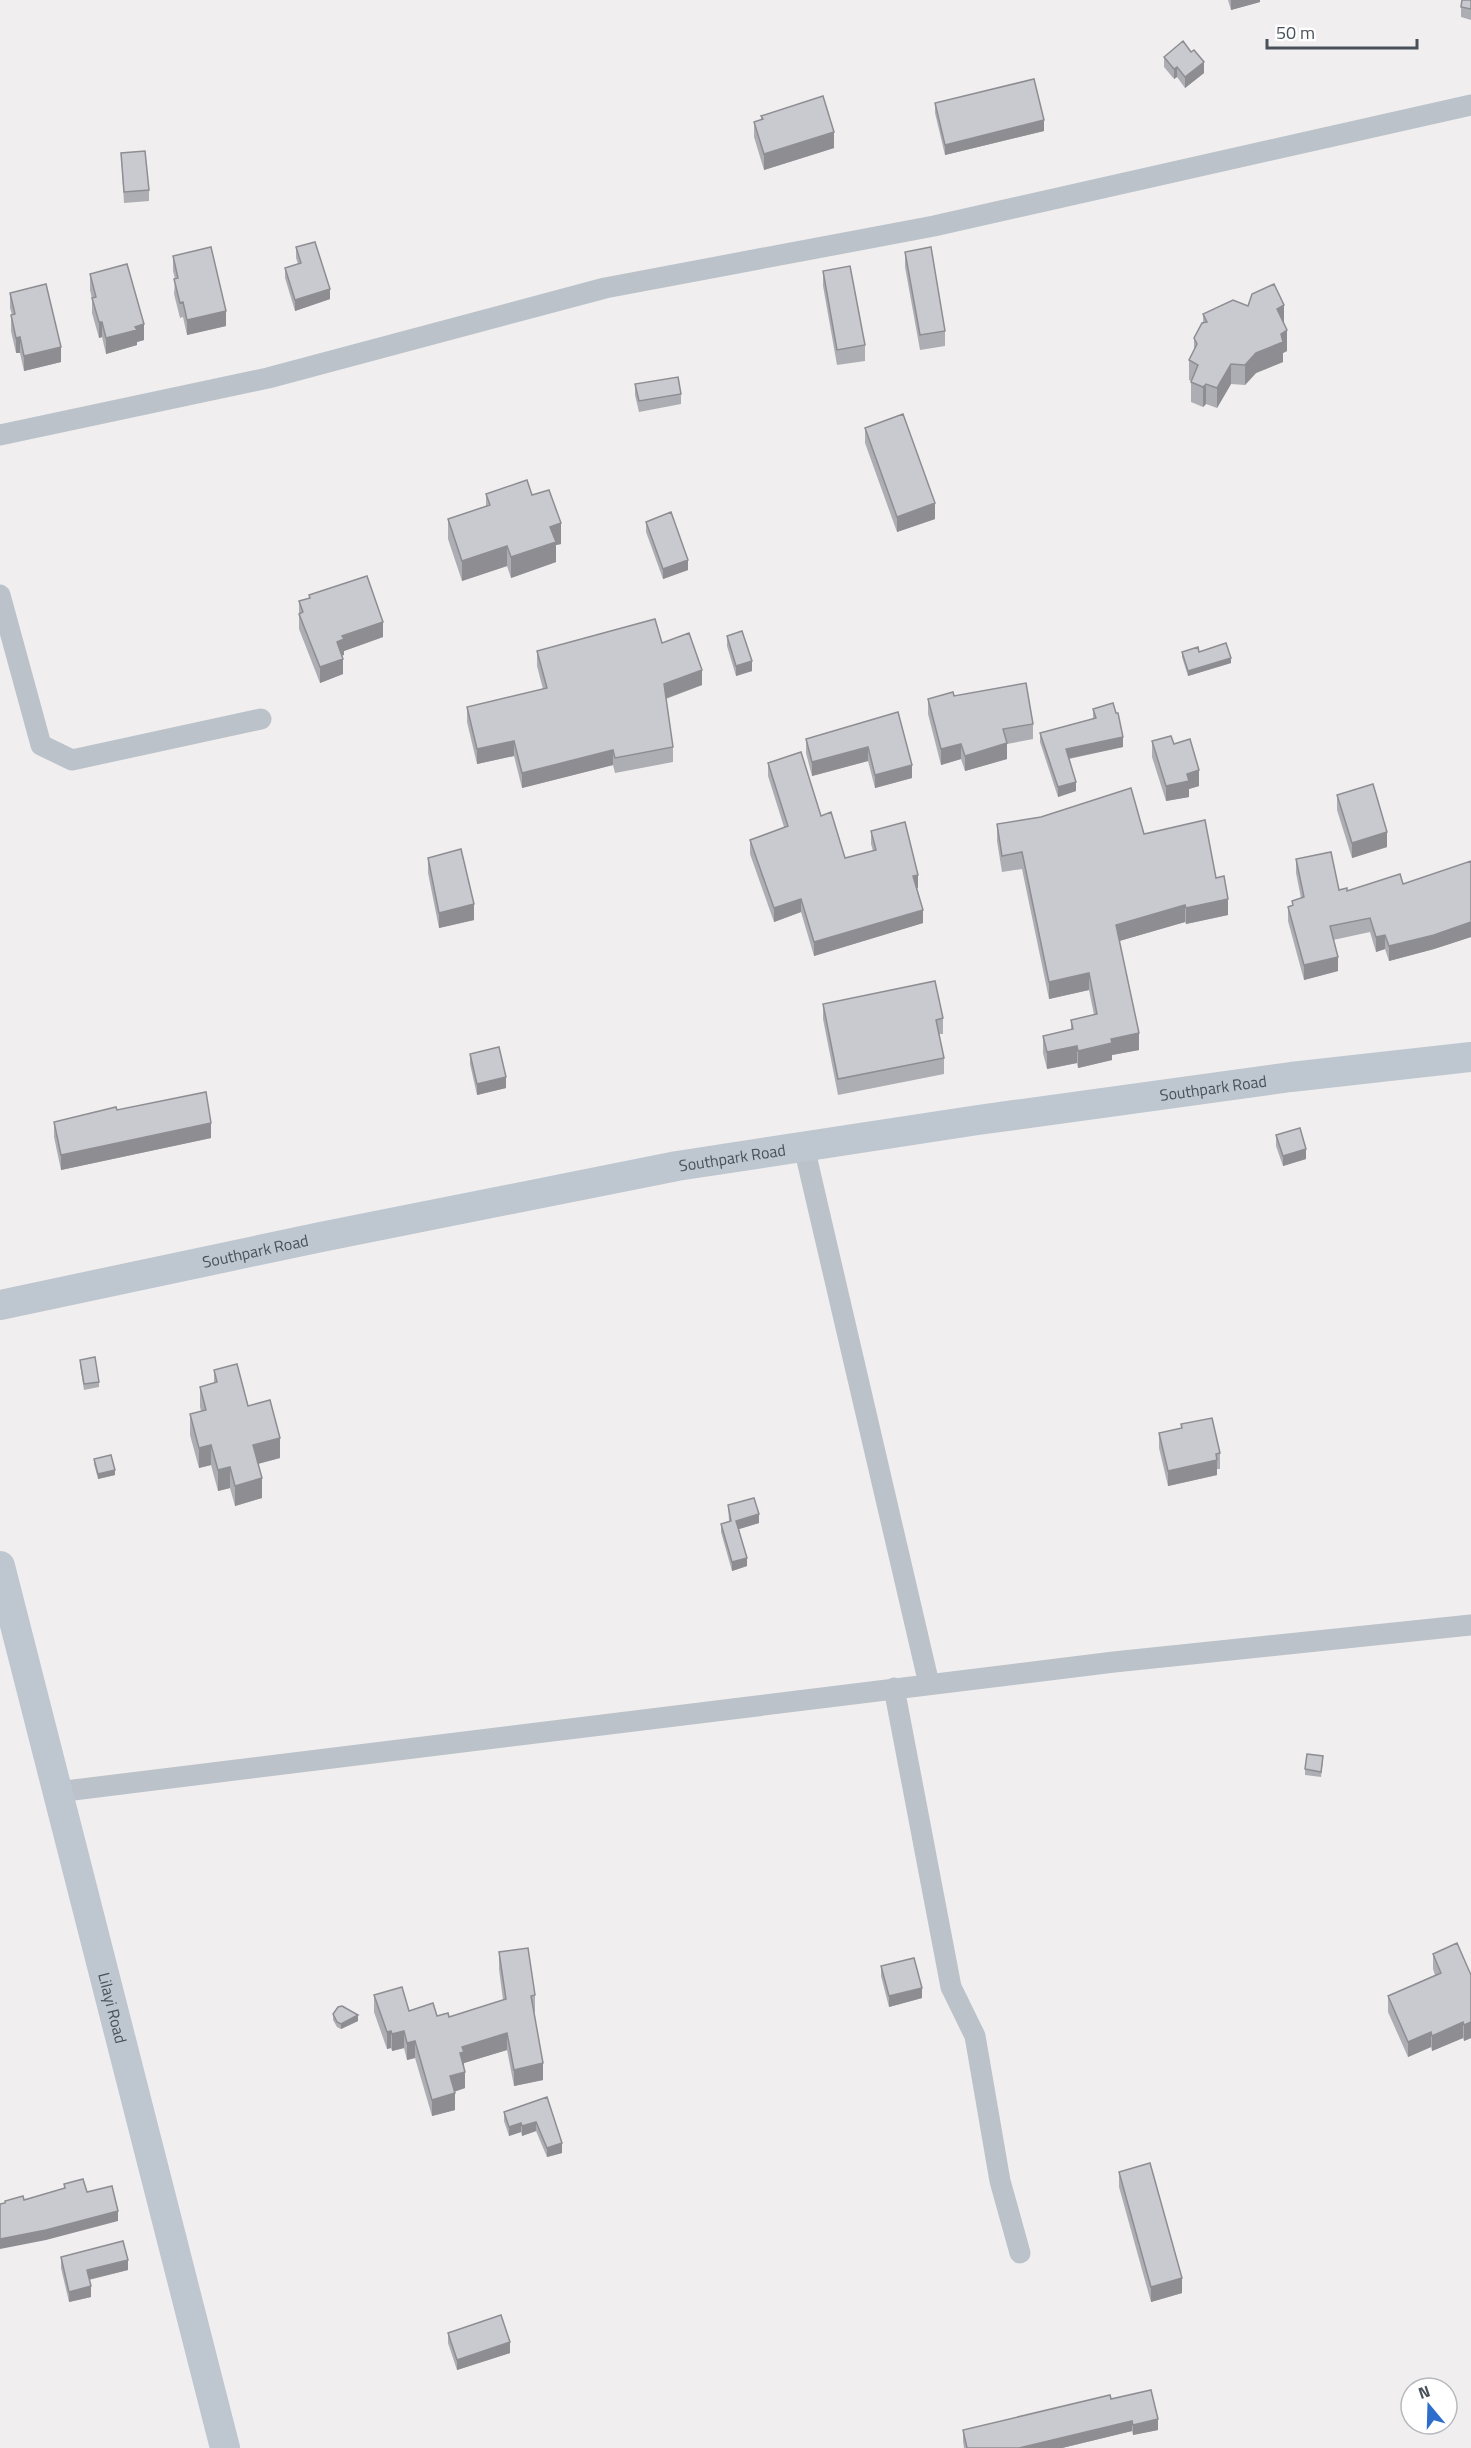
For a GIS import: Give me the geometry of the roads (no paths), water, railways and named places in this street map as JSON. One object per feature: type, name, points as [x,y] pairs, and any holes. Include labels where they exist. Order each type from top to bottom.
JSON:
[{"type":"street","points":[[0,435],[268,378],[605,288],[934,226],[1471,105]]},
{"type":"street","points":[[0,595],[41,745],[72,760],[261,719]]},
{"type":"street","name":"Southpark Road","points":[[0,1305],[677,1166],[978,1120],[1279,1078],[1471,1057]]},
{"type":"street","points":[[804,1147],[929,1684]]},
{"type":"street","name":"Lilayi Road","points":[[0,1566],[225,2448]]},
{"type":"street","points":[[57,1792],[1126,1660],[1471,1625]]},
{"type":"street","points":[[894,1688],[951,1987],[975,2036],[1000,2181],[1020,2253]]}]
